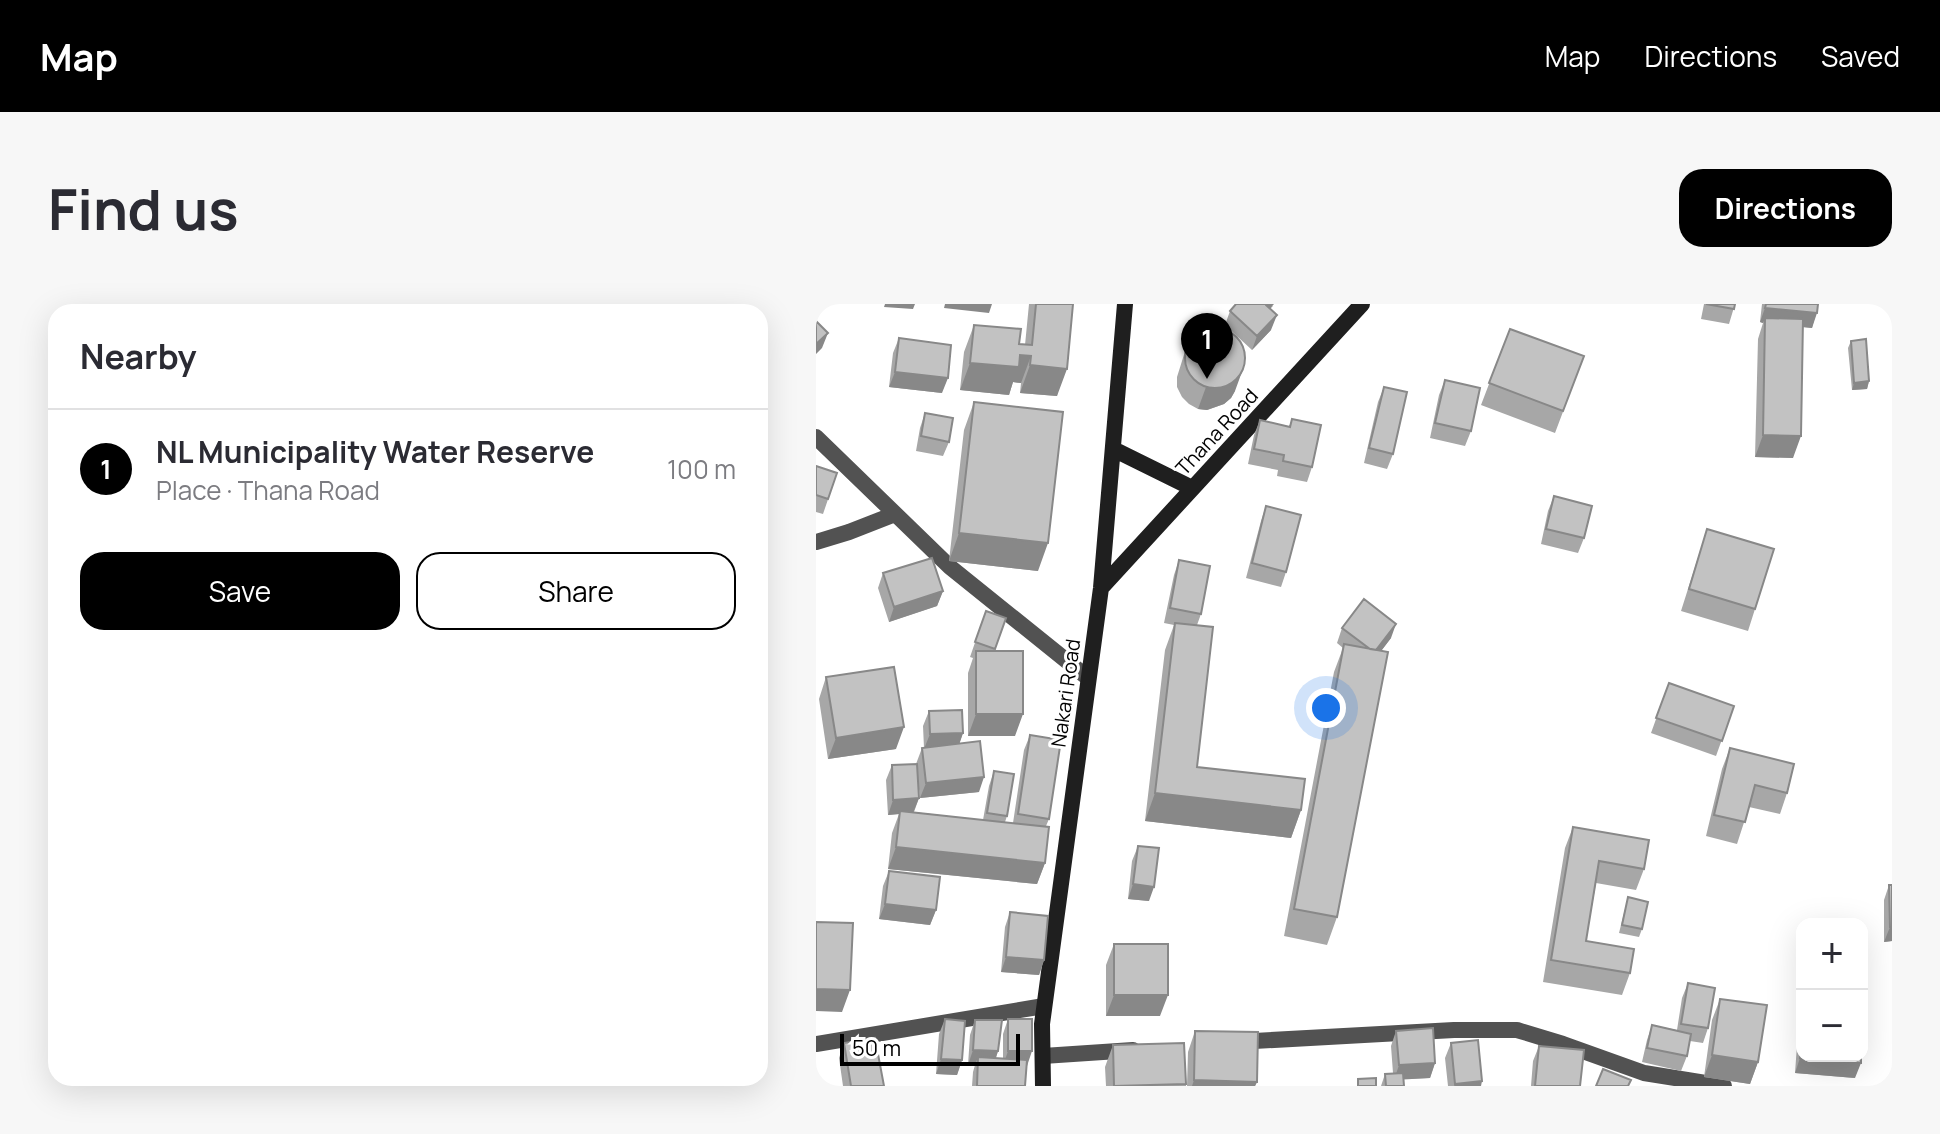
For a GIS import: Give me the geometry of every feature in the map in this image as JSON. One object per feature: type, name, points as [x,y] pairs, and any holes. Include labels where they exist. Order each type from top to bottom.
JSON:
[{"type":"street","name":"Nakari Road","points":[[1043,1086],[1042,1024],[1101,588],[1125,304]]},
{"type":"street","name":"Thana Road","points":[[1101,588],[1362,304]]},
{"type":"street","points":[[816,437],[950,567],[1088,678]]},
{"type":"street","points":[[1113,449],[1192,488]]},
{"type":"street","points":[[816,542],[895,514]]},
{"type":"street","points":[[816,1044],[1044,1006]]},
{"type":"street","points":[[1222,1043],[1454,1030],[1517,1030],[1644,1073],[1724,1086]]},
{"type":"street","points":[[1043,1056],[1148,1049]]},
{"type":"building","points":[[1036,304],[1073,304],[1067,369],[1030,365],[1031,356],[1020,355],[1019,367],[970,363],[974,325],[1021,329],[1019,344],[1032,345]]},
{"type":"building","points":[[1236,304],[1266,304],[1277,315],[1257,336],[1230,311]]},
{"type":"building","points":[[1706,304],[1735,304],[1734,309]]},
{"type":"building","points":[[1766,304],[1818,304],[1817,313],[1765,308]]},
{"type":"building","points":[[1765,318],[1803,319],[1801,436],[1763,435]]},
{"type":"building","points":[[816,321],[828,333],[816,344]]},
{"type":"building","points":[[1215,328],[1226,330],[1236,337],[1243,347],[1243,369],[1236,379],[1226,386],[1215,388],[1204,386],[1194,379],[1187,369],[1185,358],[1187,347],[1194,337],[1204,330]]},
{"type":"building","points":[[1510,329],[1584,356],[1563,411],[1489,383]]},
{"type":"building","points":[[899,338],[951,345],[948,378],[895,372]]},
{"type":"building","points":[[1866,339],[1869,381],[1854,383],[1851,341]]},
{"type":"building","points":[[1445,380],[1480,388],[1471,431],[1435,423]]},
{"type":"building","points":[[1384,387],[1407,392],[1393,454],[1369,448]]},
{"type":"building","points":[[974,402],[1063,412],[1048,543],[959,533]]},
{"type":"building","points":[[925,413],[953,418],[949,442],[921,436]]},
{"type":"building","points":[[1292,419],[1321,425],[1312,467],[1283,461],[1284,455],[1254,449],[1260,420],[1290,427]]},
{"type":"building","points":[[816,466],[837,473],[828,499],[816,495]]},
{"type":"building","points":[[1554,496],[1592,506],[1584,538],[1546,529]]},
{"type":"building","points":[[1266,506],[1301,515],[1286,572],[1252,563]]},
{"type":"building","points":[[1707,529],[1774,549],[1755,609],[1689,589]]},
{"type":"building","points":[[932,558],[943,591],[894,607],[883,573]]},
{"type":"building","points":[[1179,560],[1210,566],[1201,614],[1170,608]]},
{"type":"building","points":[[1364,599],[1396,624],[1376,650],[1370,649],[1342,628]]},
{"type":"building","points":[[986,611],[1006,618],[995,649],[975,642]]},
{"type":"building","points":[[1175,623],[1213,627],[1197,767],[1305,779],[1301,810],[1155,793]]},
{"type":"building","points":[[1344,644],[1388,652],[1337,917],[1294,909]]},
{"type":"building","points":[[976,651],[1023,651],[1023,714],[976,714]]},
{"type":"building","points":[[894,667],[904,727],[836,738],[826,677]]},
{"type":"building","points":[[1669,683],[1734,706],[1722,741],[1656,718]]},
{"type":"building","points":[[962,710],[963,733],[930,734],[929,711]]},
{"type":"building","points":[[1030,735],[1061,740],[1049,819],[1018,814]]},
{"type":"building","points":[[980,741],[984,777],[926,783],[922,748]]},
{"type":"building","points":[[1730,748],[1794,764],[1787,793],[1755,785],[1745,822],[1714,815]]},
{"type":"building","points":[[917,764],[919,798],[893,800],[892,765]]},
{"type":"building","points":[[994,771],[1014,774],[1007,816],[987,813]]},
{"type":"building","points":[[900,811],[1049,827],[1045,863],[896,847]]},
{"type":"building","points":[[1573,827],[1649,840],[1644,869],[1599,861],[1586,941],[1634,949],[1630,973],[1551,960]]},
{"type":"building","points":[[1138,846],[1159,848],[1154,887],[1133,884]]},
{"type":"building","points":[[889,871],[940,877],[936,910],[885,904]]},
{"type":"building","points":[[1889,885],[1892,885],[1892,927],[1890,927]]},
{"type":"building","points":[[1628,897],[1648,902],[1642,929],[1622,925]]},
{"type":"building","points":[[1010,912],[1048,916],[1044,960],[1006,957]]},
{"type":"building","points":[[816,922],[853,923],[850,990],[816,989]]},
{"type":"building","points":[[1114,944],[1168,944],[1168,995],[1114,995]]},
{"type":"building","points":[[1688,983],[1715,988],[1708,1028],[1681,1024]]},
{"type":"building","points":[[1720,999],[1767,1005],[1758,1062],[1712,1055]]},
{"type":"building","points":[[945,1019],[965,1021],[962,1060],[941,1059]]},
{"type":"building","points":[[1008,1019],[1032,1019],[1032,1051],[1008,1051]]},
{"type":"building","points":[[975,1020],[1002,1020],[998,1051],[973,1050]]},
{"type":"building","points":[[1652,1025],[1691,1034],[1687,1056],[1647,1048]]},
{"type":"building","points":[[1433,1028],[1435,1063],[1399,1065],[1396,1031]]},
{"type":"building","points":[[1195,1031],[1258,1032],[1257,1082],[1194,1080]]},
{"type":"building","points":[[875,1038],[884,1086],[851,1086],[844,1043]]},
{"type":"building","points":[[1478,1040],[1482,1081],[1455,1084],[1451,1043]]},
{"type":"building","points":[[1184,1043],[1186,1084],[1114,1086],[1113,1045]]},
{"type":"building","points":[[1539,1046],[1584,1050],[1580,1086],[1535,1086]]},
{"type":"building","points":[[978,1057],[1027,1060],[1025,1086],[977,1086]]},
{"type":"building","points":[[1603,1069],[1631,1080],[1628,1086],[1596,1086]]},
{"type":"building","points":[[1403,1073],[1404,1086],[1386,1086],[1385,1074]]},
{"type":"building","points":[[1376,1078],[1376,1086],[1358,1086],[1358,1079]]},
{"type":"place","name":"NL Municipality Water Reserve","points":[[1207,379]]}]
